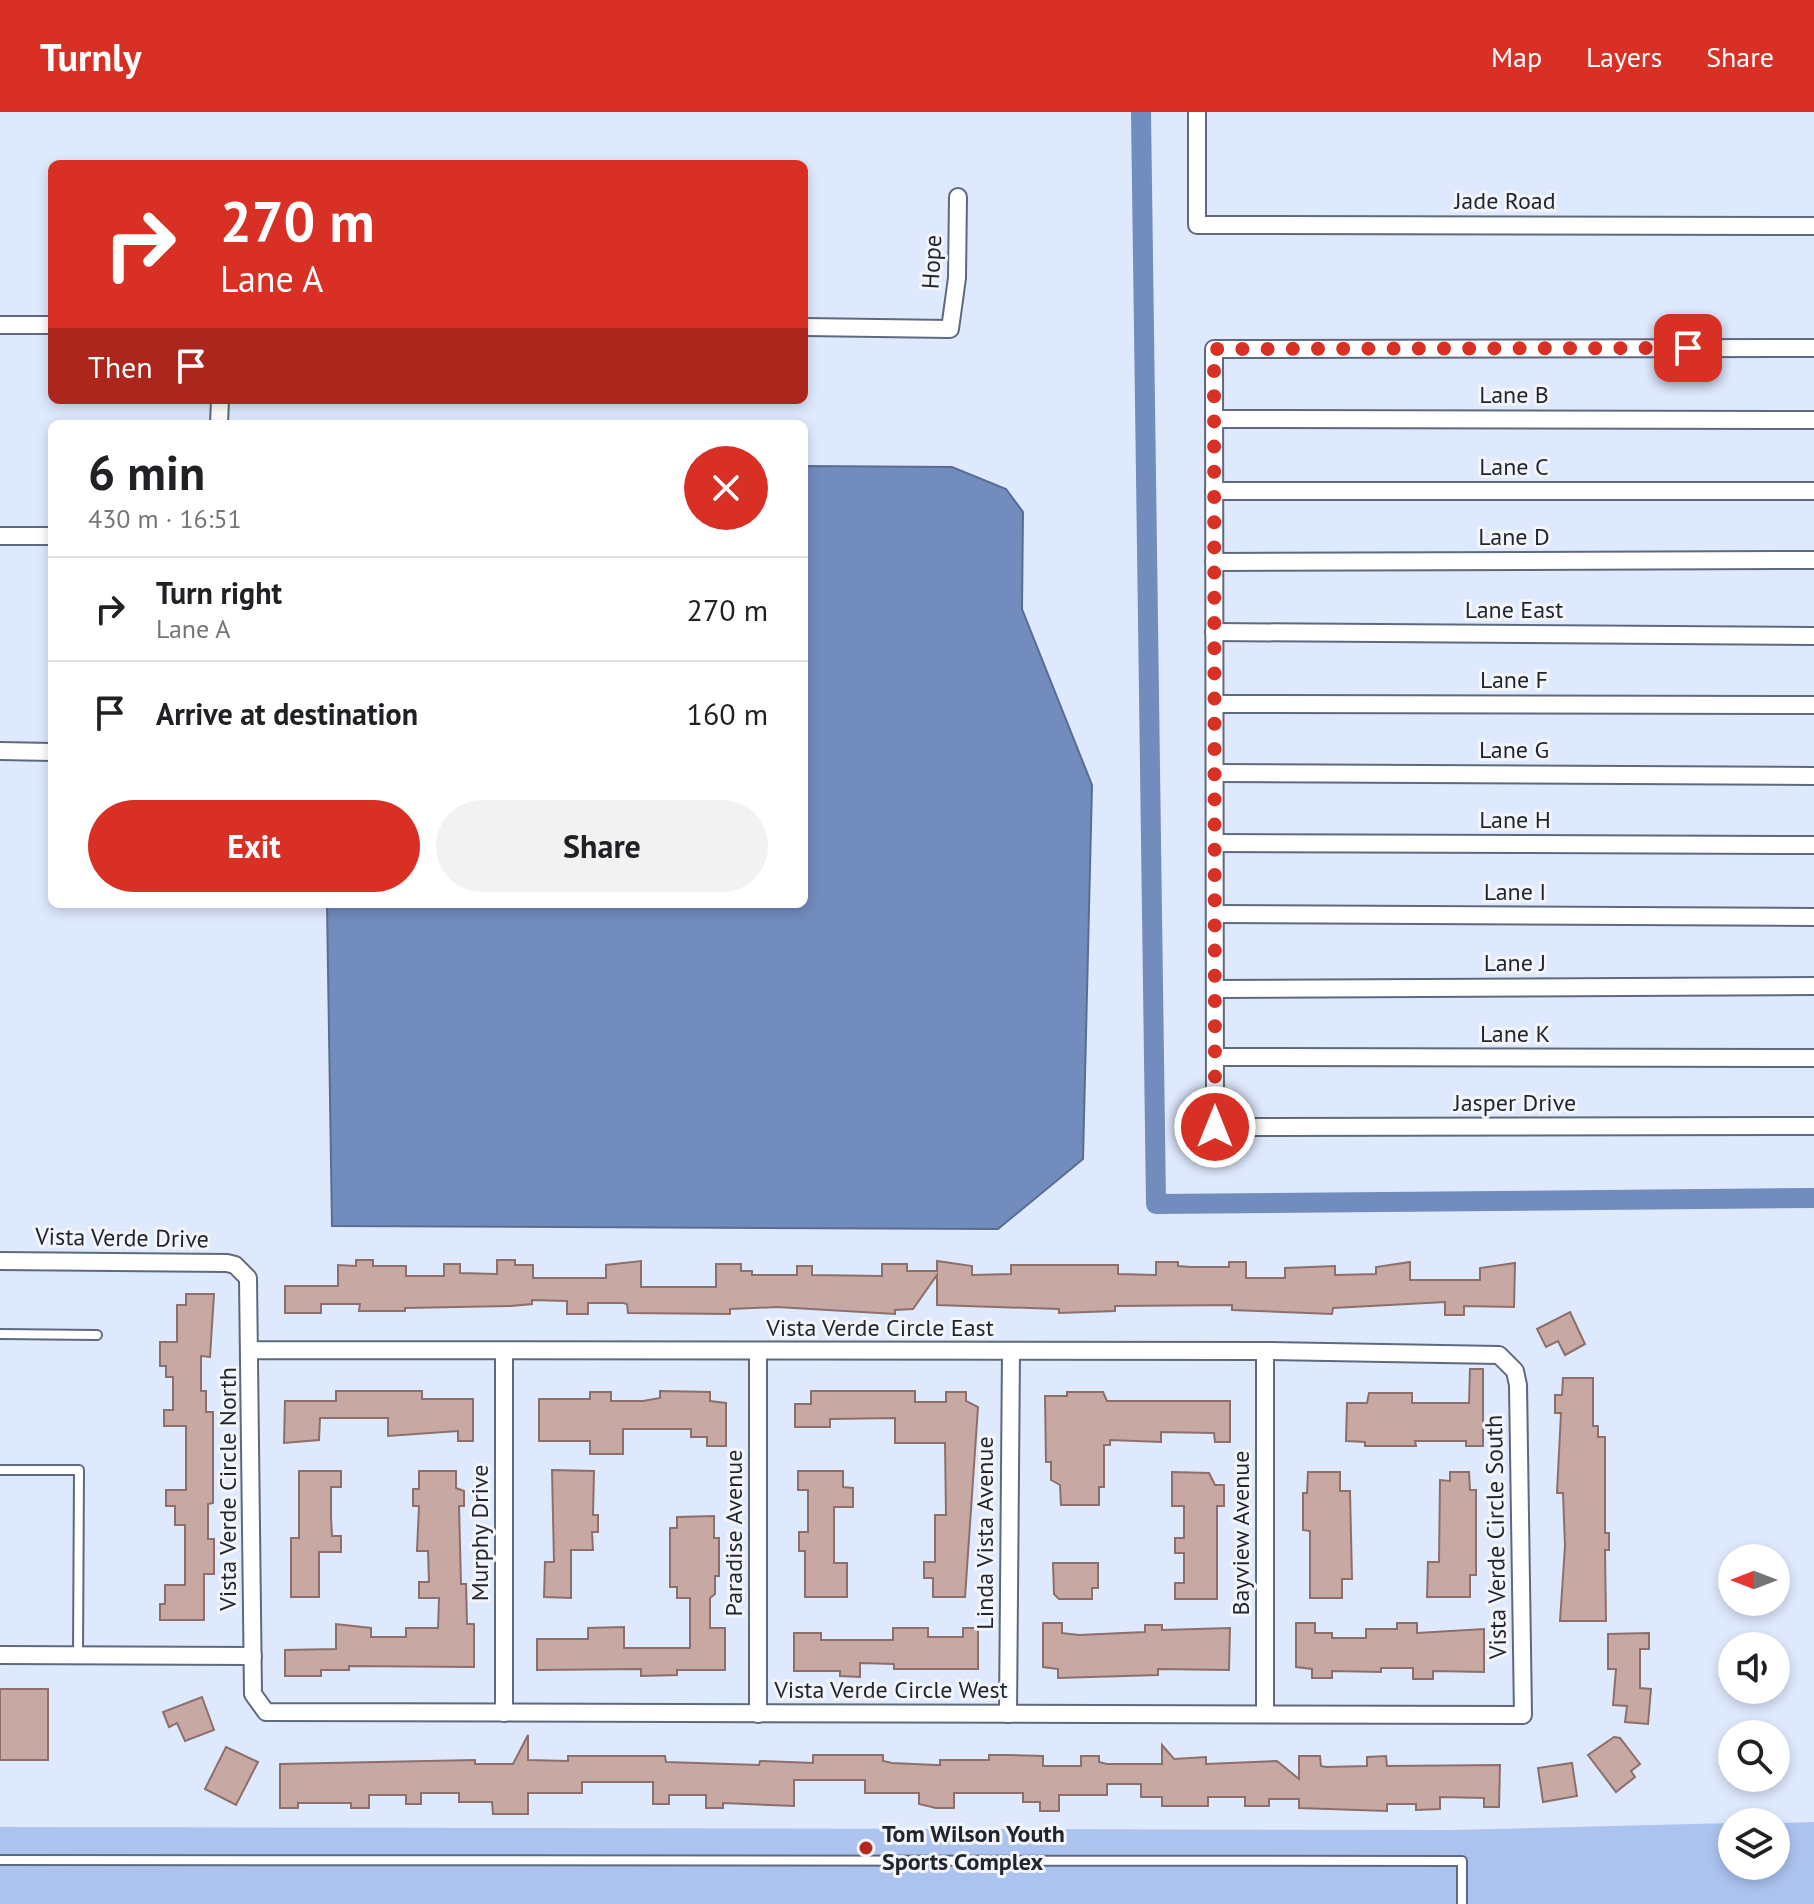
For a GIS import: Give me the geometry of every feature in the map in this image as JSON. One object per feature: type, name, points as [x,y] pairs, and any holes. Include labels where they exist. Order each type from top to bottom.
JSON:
[{"type":"street","name":"Jade Road","points":[[1197,112],[1197,225],[1814,226]]},
{"type":"street","name":"Hope","points":[[808,327],[950,329],[957,278],[958,197]]},
{"type":"street","points":[[0,325],[48,325]]},
{"type":"street","points":[[1215,1057],[1214,349],[1814,348]]},
{"type":"street","name":"Lane B","points":[[1214,419],[1814,420]]},
{"type":"street","name":"Lane C","points":[[1214,491],[1814,491]]},
{"type":"street","points":[[0,536],[48,536]]},
{"type":"street","name":"Lane D","points":[[1214,562],[1814,560]]},
{"type":"street","name":"Lane East","points":[[1214,632],[1814,636]]},
{"type":"street","name":"Lane F","points":[[1215,704],[1814,705]]},
{"type":"street","points":[[0,751],[48,752]]},
{"type":"street","name":"Lane G","points":[[1215,773],[1814,776]]},
{"type":"street","name":"Lane H","points":[[1215,843],[1814,845]]},
{"type":"street","name":"Lane I","points":[[1215,914],[1814,917]]},
{"type":"street","name":"Lane J","points":[[1215,989],[1814,986]]},
{"type":"street","name":"Lane K","points":[[1215,1057],[1814,1058]]},
{"type":"street","name":"Jasper Drive","points":[[1215,1057],[1215,1127],[1814,1126]]},
{"type":"street","name":"Vista Verde Drive","points":[[0,1261],[227,1263],[242,1271]]},
{"type":"street","name":"Vista Verde Circle North","points":[[242,1271],[251,1289],[253,1694],[261,1708]]},
{"type":"street","name":"Vista Verde Circle East","points":[[252,1350],[1265,1351],[1489,1353],[1507,1360]]},
{"type":"street","name":"Linda Vista Avenue","points":[[1008,1714],[1011,1351]]},
{"type":"street","name":"Bayview Avenue","points":[[1265,1351],[1265,1714]]},
{"type":"street","name":"Murphy Drive","points":[[504,1352],[504,1713]]},
{"type":"street","name":"Paradise Avenue","points":[[758,1352],[758,1714]]},
{"type":"street","name":"Vista Verde Circle South","points":[[1507,1360],[1518,1385],[1523,1715]]},
{"type":"street","points":[[0,1655],[253,1656]]},
{"type":"street","name":"Vista Verde Circle West","points":[[261,1708],[275,1714],[1523,1715]]},
{"type":"lane","points":[[0,1334],[97,1335]]},
{"type":"lane","points":[[0,1470],[79,1470],[78,1655]]},
{"type":"lane","points":[[0,1860],[1462,1861],[1462,1904]]},
{"type":"shaded area","points":[[808,466],[952,467],[1006,489],[1023,512],[1022,609],[1092,785],[1083,1159],[998,1229],[332,1226],[327,908],[808,908]]},
{"type":"shaded area","name":"Tom Wilson Youth Sports Complex","points":[[1814,1822],[1814,1904],[0,1904],[0,1827],[1451,1830],[1718,1823],[1718,1880],[1790,1880],[1790,1823]]},
{"type":"building","points":[[356,1260],[373,1260],[373,1266],[406,1266],[406,1276],[444,1276],[444,1264],[460,1264],[460,1273],[497,1274],[497,1260],[515,1260],[515,1265],[533,1265],[533,1278],[606,1278],[606,1265],[641,1261],[641,1287],[716,1287],[716,1264],[741,1264],[741,1271],[752,1271],[752,1275],[797,1275],[797,1266],[812,1266],[812,1275],[882,1276],[882,1264],[907,1264],[907,1271],[937,1271],[937,1261],[972,1266],[972,1275],[1011,1274],[1011,1265],[1118,1265],[1118,1274],[1156,1275],[1156,1262],[1178,1262],[1178,1266],[1191,1267],[1229,1267],[1229,1262],[1246,1262],[1246,1278],[1285,1278],[1285,1268],[1335,1266],[1335,1275],[1376,1274],[1376,1267],[1410,1262],[1410,1280],[1480,1280],[1480,1268],[1515,1263],[1514,1307],[1464,1306],[1464,1315],[1445,1315],[1445,1302],[1333,1308],[1332,1314],[1232,1310],[1232,1305],[1115,1306],[1115,1311],[1059,1313],[1059,1309],[937,1305],[937,1275],[913,1309],[895,1310],[895,1314],[777,1307],[730,1309],[730,1314],[628,1313],[627,1304],[623,1303],[588,1303],[588,1314],[567,1314],[567,1301],[532,1300],[532,1304],[511,1306],[405,1308],[405,1311],[359,1311],[360,1304],[321,1304],[321,1313],[285,1313],[285,1286],[338,1286],[338,1265],[356,1266]]},
{"type":"building","points":[[186,1294],[214,1294],[210,1357],[201,1356],[201,1391],[206,1391],[206,1412],[213,1412],[213,1503],[208,1504],[208,1539],[214,1539],[214,1574],[204,1574],[204,1620],[160,1620],[160,1604],[165,1604],[165,1585],[185,1585],[185,1525],[175,1525],[175,1506],[166,1506],[166,1490],[186,1490],[186,1426],[164,1426],[164,1410],[173,1410],[173,1377],[166,1377],[166,1366],[160,1366],[160,1342],[177,1342],[177,1305],[186,1305]]},
{"type":"building","points":[[1570,1312],[1585,1344],[1565,1355],[1558,1341],[1546,1347],[1537,1329]]},
{"type":"building","points":[[1470,1369],[1483,1369],[1483,1446],[1466,1446],[1466,1441],[1415,1441],[1416,1446],[1365,1446],[1365,1442],[1346,1441],[1347,1403],[1367,1403],[1369,1393],[1412,1393],[1412,1403],[1469,1403]]},
{"type":"building","points":[[1563,1378],[1593,1378],[1593,1426],[1598,1426],[1598,1437],[1605,1437],[1605,1533],[1609,1533],[1609,1550],[1605,1550],[1606,1621],[1560,1621],[1565,1546],[1563,1493],[1557,1493],[1561,1413],[1555,1413],[1555,1395],[1562,1395]]},
{"type":"building","points":[[336,1391],[422,1391],[422,1399],[473,1399],[473,1441],[458,1441],[458,1431],[388,1436],[388,1418],[320,1418],[319,1440],[284,1443],[285,1401],[336,1401]]},
{"type":"building","points":[[660,1391],[710,1392],[710,1401],[726,1403],[726,1446],[707,1446],[707,1437],[691,1437],[691,1429],[623,1429],[623,1454],[590,1454],[590,1441],[539,1441],[539,1399],[590,1399],[590,1392],[611,1392],[611,1401],[643,1401],[660,1398]]},
{"type":"building","points":[[811,1391],[915,1391],[915,1402],[946,1402],[946,1392],[966,1392],[966,1401],[978,1407],[965,1597],[933,1597],[933,1578],[924,1578],[924,1562],[935,1562],[935,1515],[946,1515],[945,1443],[895,1443],[895,1418],[830,1419],[830,1427],[795,1427],[795,1404],[811,1404]]},
{"type":"building","points":[[1067,1392],[1103,1392],[1107,1401],[1230,1401],[1230,1442],[1215,1442],[1214,1433],[1161,1432],[1161,1442],[1110,1440],[1110,1445],[1104,1445],[1104,1487],[1099,1487],[1099,1505],[1061,1505],[1060,1485],[1051,1480],[1051,1462],[1046,1462],[1045,1396],[1067,1396]]},
{"type":"building","points":[[552,1470],[594,1471],[593,1515],[598,1515],[598,1532],[592,1532],[593,1550],[571,1550],[571,1598],[544,1597],[545,1562],[554,1562]]},
{"type":"building","points":[[299,1471],[341,1471],[341,1487],[331,1487],[331,1517],[332,1536],[341,1536],[341,1552],[319,1552],[319,1597],[291,1597],[291,1538],[299,1538]]},
{"type":"building","points":[[419,1471],[456,1471],[456,1488],[464,1491],[464,1506],[459,1506],[461,1584],[466,1584],[467,1624],[474,1624],[474,1667],[349,1666],[349,1670],[321,1670],[321,1676],[285,1676],[285,1650],[336,1649],[336,1624],[371,1628],[371,1637],[406,1637],[406,1628],[438,1628],[439,1598],[419,1598],[419,1582],[429,1582],[428,1551],[417,1551],[419,1506],[413,1506],[413,1489],[419,1489]]},
{"type":"building","points":[[798,1471],[843,1471],[843,1487],[853,1488],[853,1507],[834,1507],[834,1563],[847,1563],[847,1597],[805,1597],[805,1551],[799,1551],[799,1532],[808,1532],[808,1490],[798,1490]]},
{"type":"building","points":[[1172,1472],[1209,1473],[1215,1485],[1224,1485],[1224,1506],[1217,1506],[1217,1599],[1175,1599],[1175,1583],[1184,1583],[1184,1553],[1175,1553],[1175,1538],[1184,1538],[1184,1506],[1172,1506]]},
{"type":"building","points":[[1308,1472],[1340,1472],[1340,1491],[1350,1491],[1352,1579],[1342,1579],[1342,1598],[1310,1598],[1310,1531],[1303,1530],[1303,1493],[1307,1493]]},
{"type":"building","points":[[1450,1472],[1469,1472],[1470,1490],[1476,1490],[1476,1575],[1470,1575],[1470,1597],[1427,1597],[1428,1562],[1439,1562],[1440,1480],[1450,1481]]},
{"type":"building","points":[[714,1516],[714,1538],[719,1538],[719,1576],[715,1576],[715,1594],[710,1598],[710,1628],[725,1628],[725,1670],[677,1670],[677,1675],[641,1676],[641,1669],[537,1670],[537,1639],[588,1639],[588,1628],[624,1627],[624,1648],[690,1648],[690,1598],[677,1598],[677,1587],[670,1587],[670,1528],[677,1528],[677,1517]]},
{"type":"building","points":[[1053,1563],[1098,1563],[1098,1588],[1092,1588],[1092,1599],[1059,1599],[1054,1594]]},
{"type":"building","points":[[1043,1623],[1062,1623],[1062,1633],[1079,1635],[1145,1632],[1145,1625],[1162,1625],[1162,1630],[1230,1628],[1229,1670],[1158,1669],[1158,1675],[1058,1678],[1058,1669],[1043,1667]]},
{"type":"building","points":[[1296,1623],[1315,1623],[1315,1633],[1332,1633],[1332,1638],[1366,1638],[1366,1629],[1397,1629],[1397,1623],[1417,1623],[1417,1633],[1484,1629],[1484,1672],[1433,1671],[1433,1679],[1413,1679],[1413,1668],[1381,1668],[1381,1672],[1332,1671],[1332,1678],[1312,1678],[1312,1669],[1296,1667]]},
{"type":"building","points":[[893,1628],[928,1628],[928,1637],[963,1637],[963,1628],[978,1628],[978,1669],[894,1669],[894,1664],[860,1663],[860,1677],[840,1676],[840,1671],[794,1671],[794,1633],[821,1633],[821,1640],[893,1640]]},
{"type":"building","points":[[1649,1633],[1649,1649],[1640,1649],[1640,1688],[1651,1689],[1648,1724],[1625,1722],[1627,1706],[1613,1705],[1616,1669],[1608,1669],[1608,1634]]},
{"type":"building","points":[[0,1689],[48,1689],[48,1760],[0,1760]]},
{"type":"building","points":[[202,1697],[214,1730],[185,1741],[177,1723],[169,1727],[163,1712]]},
{"type":"building","points":[[528,1735],[528,1760],[568,1761],[568,1756],[665,1756],[666,1762],[759,1765],[760,1761],[813,1763],[813,1755],[883,1755],[883,1761],[892,1763],[936,1765],[940,1765],[940,1760],[989,1760],[989,1755],[1043,1756],[1043,1766],[1081,1766],[1081,1756],[1099,1756],[1099,1762],[1107,1764],[1162,1764],[1162,1745],[1174,1759],[1206,1757],[1206,1764],[1277,1761],[1299,1779],[1299,1756],[1320,1756],[1321,1766],[1326,1767],[1367,1766],[1367,1757],[1386,1756],[1387,1766],[1500,1765],[1499,1807],[1484,1807],[1484,1798],[1440,1797],[1440,1809],[1416,1810],[1416,1804],[1387,1804],[1387,1811],[1299,1808],[1299,1799],[1269,1799],[1269,1806],[1245,1806],[1245,1797],[1208,1797],[1208,1806],[1162,1806],[1162,1797],[1141,1797],[1141,1784],[1107,1784],[1107,1795],[1059,1795],[1059,1811],[1040,1811],[1040,1802],[1023,1802],[1023,1793],[954,1793],[954,1808],[936,1808],[919,1804],[919,1793],[865,1793],[865,1780],[794,1780],[794,1806],[723,1803],[723,1808],[706,1808],[706,1795],[669,1795],[669,1804],[653,1804],[653,1782],[582,1782],[582,1793],[528,1793],[528,1814],[493,1814],[492,1802],[459,1802],[459,1793],[421,1793],[421,1804],[406,1804],[406,1795],[369,1795],[369,1808],[351,1808],[351,1803],[298,1803],[298,1808],[280,1808],[280,1764],[475,1760],[475,1764],[513,1764]]},
{"type":"building","points":[[1614,1737],[1620,1738],[1640,1764],[1631,1771],[1635,1777],[1616,1792],[1588,1755]]},
{"type":"building","points":[[226,1747],[258,1762],[236,1805],[205,1789]]},
{"type":"building","points":[[1572,1763],[1577,1796],[1543,1802],[1538,1768]]},
{"type":"waterway","points":[[1141,112],[1156,1204],[1814,1198]]},
{"type":"place","name":"Tom Wilson Youth Sports Complex","points":[[866,1848]]},
{"type":"route","points":[[1215,1127],[1214,349],[1688,348]]}]
